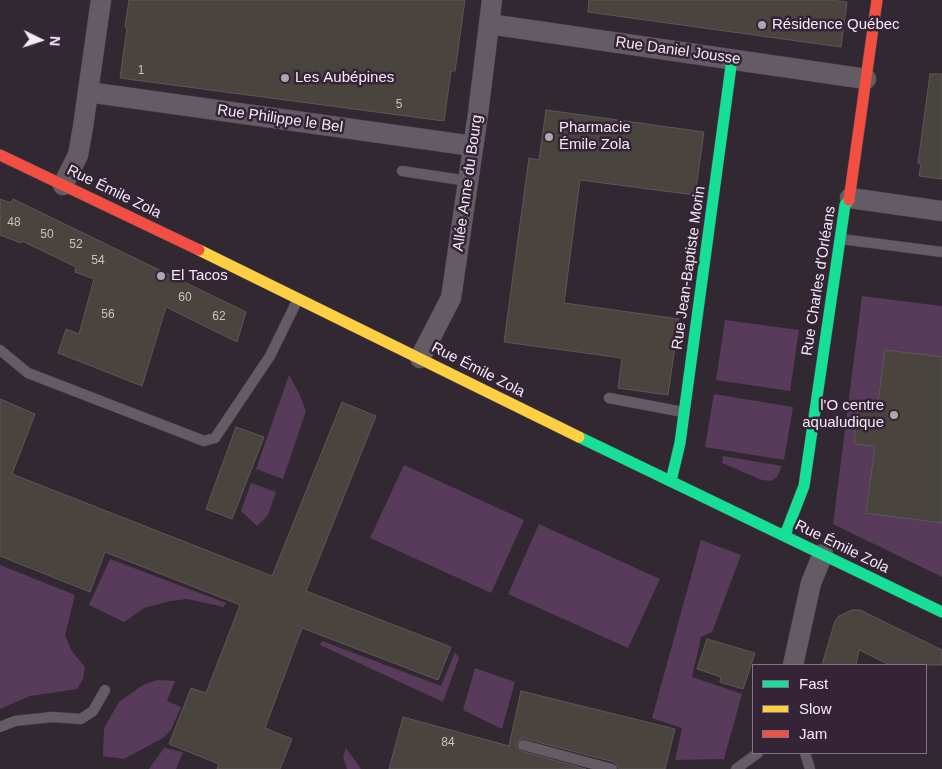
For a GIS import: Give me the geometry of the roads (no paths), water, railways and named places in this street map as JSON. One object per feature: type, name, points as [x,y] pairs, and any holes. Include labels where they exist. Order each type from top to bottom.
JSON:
[{"type":"street","points":[[62,184],[78,155],[101,0]]},
{"type":"street","name":"Allée Anne du Bourg","points":[[420,358],[451,298],[492,0]]},
{"type":"street","name":"Rue Charles d'Orléans","points":[[785,535],[804,486],[845,204],[850,198],[877,0]]},
{"type":"street","name":"Rue Daniel Jousse","points":[[489,24],[866,78]]},
{"type":"street","name":"Rue Jean-Baptiste Morin","points":[[671,481],[680,443],[732,59]]},
{"type":"street","name":"Rue Philippe le Bel","points":[[88,92],[473,146]]},
{"type":"street","name":"Rue Émile Zola","points":[[0,155],[942,612]]},
{"type":"street","points":[[850,198],[942,211]]},
{"type":"street","points":[[793,664],[811,583],[823,554]]},
{"type":"lane","points":[[402,171],[468,181]]},
{"type":"lane","points":[[840,239],[942,252]]},
{"type":"lane","points":[[0,350],[28,373],[204,441],[215,438],[270,356],[298,298]]},
{"type":"lane","points":[[609,398],[672,408],[684,412]]},
{"type":"lane","points":[[0,727],[14,721],[52,717],[81,720],[93,711],[105,690]]},
{"type":"lane","points":[[523,745],[612,769]]},
{"type":"lane","points":[[736,769],[757,754]]},
{"type":"lane","points":[[805,754],[810,769]]},
{"type":"place","name":"Résidence Québec","points":[[762,25]]},
{"type":"place","name":"Les Aubépines","points":[[285,78]]},
{"type":"place","name":"Pharmacie Émile Zola","points":[[549,137]]},
{"type":"place","name":"El Tacos","points":[[161,276]]},
{"type":"place","name":"l'O centre aqualudique","points":[[894,415]]}]
